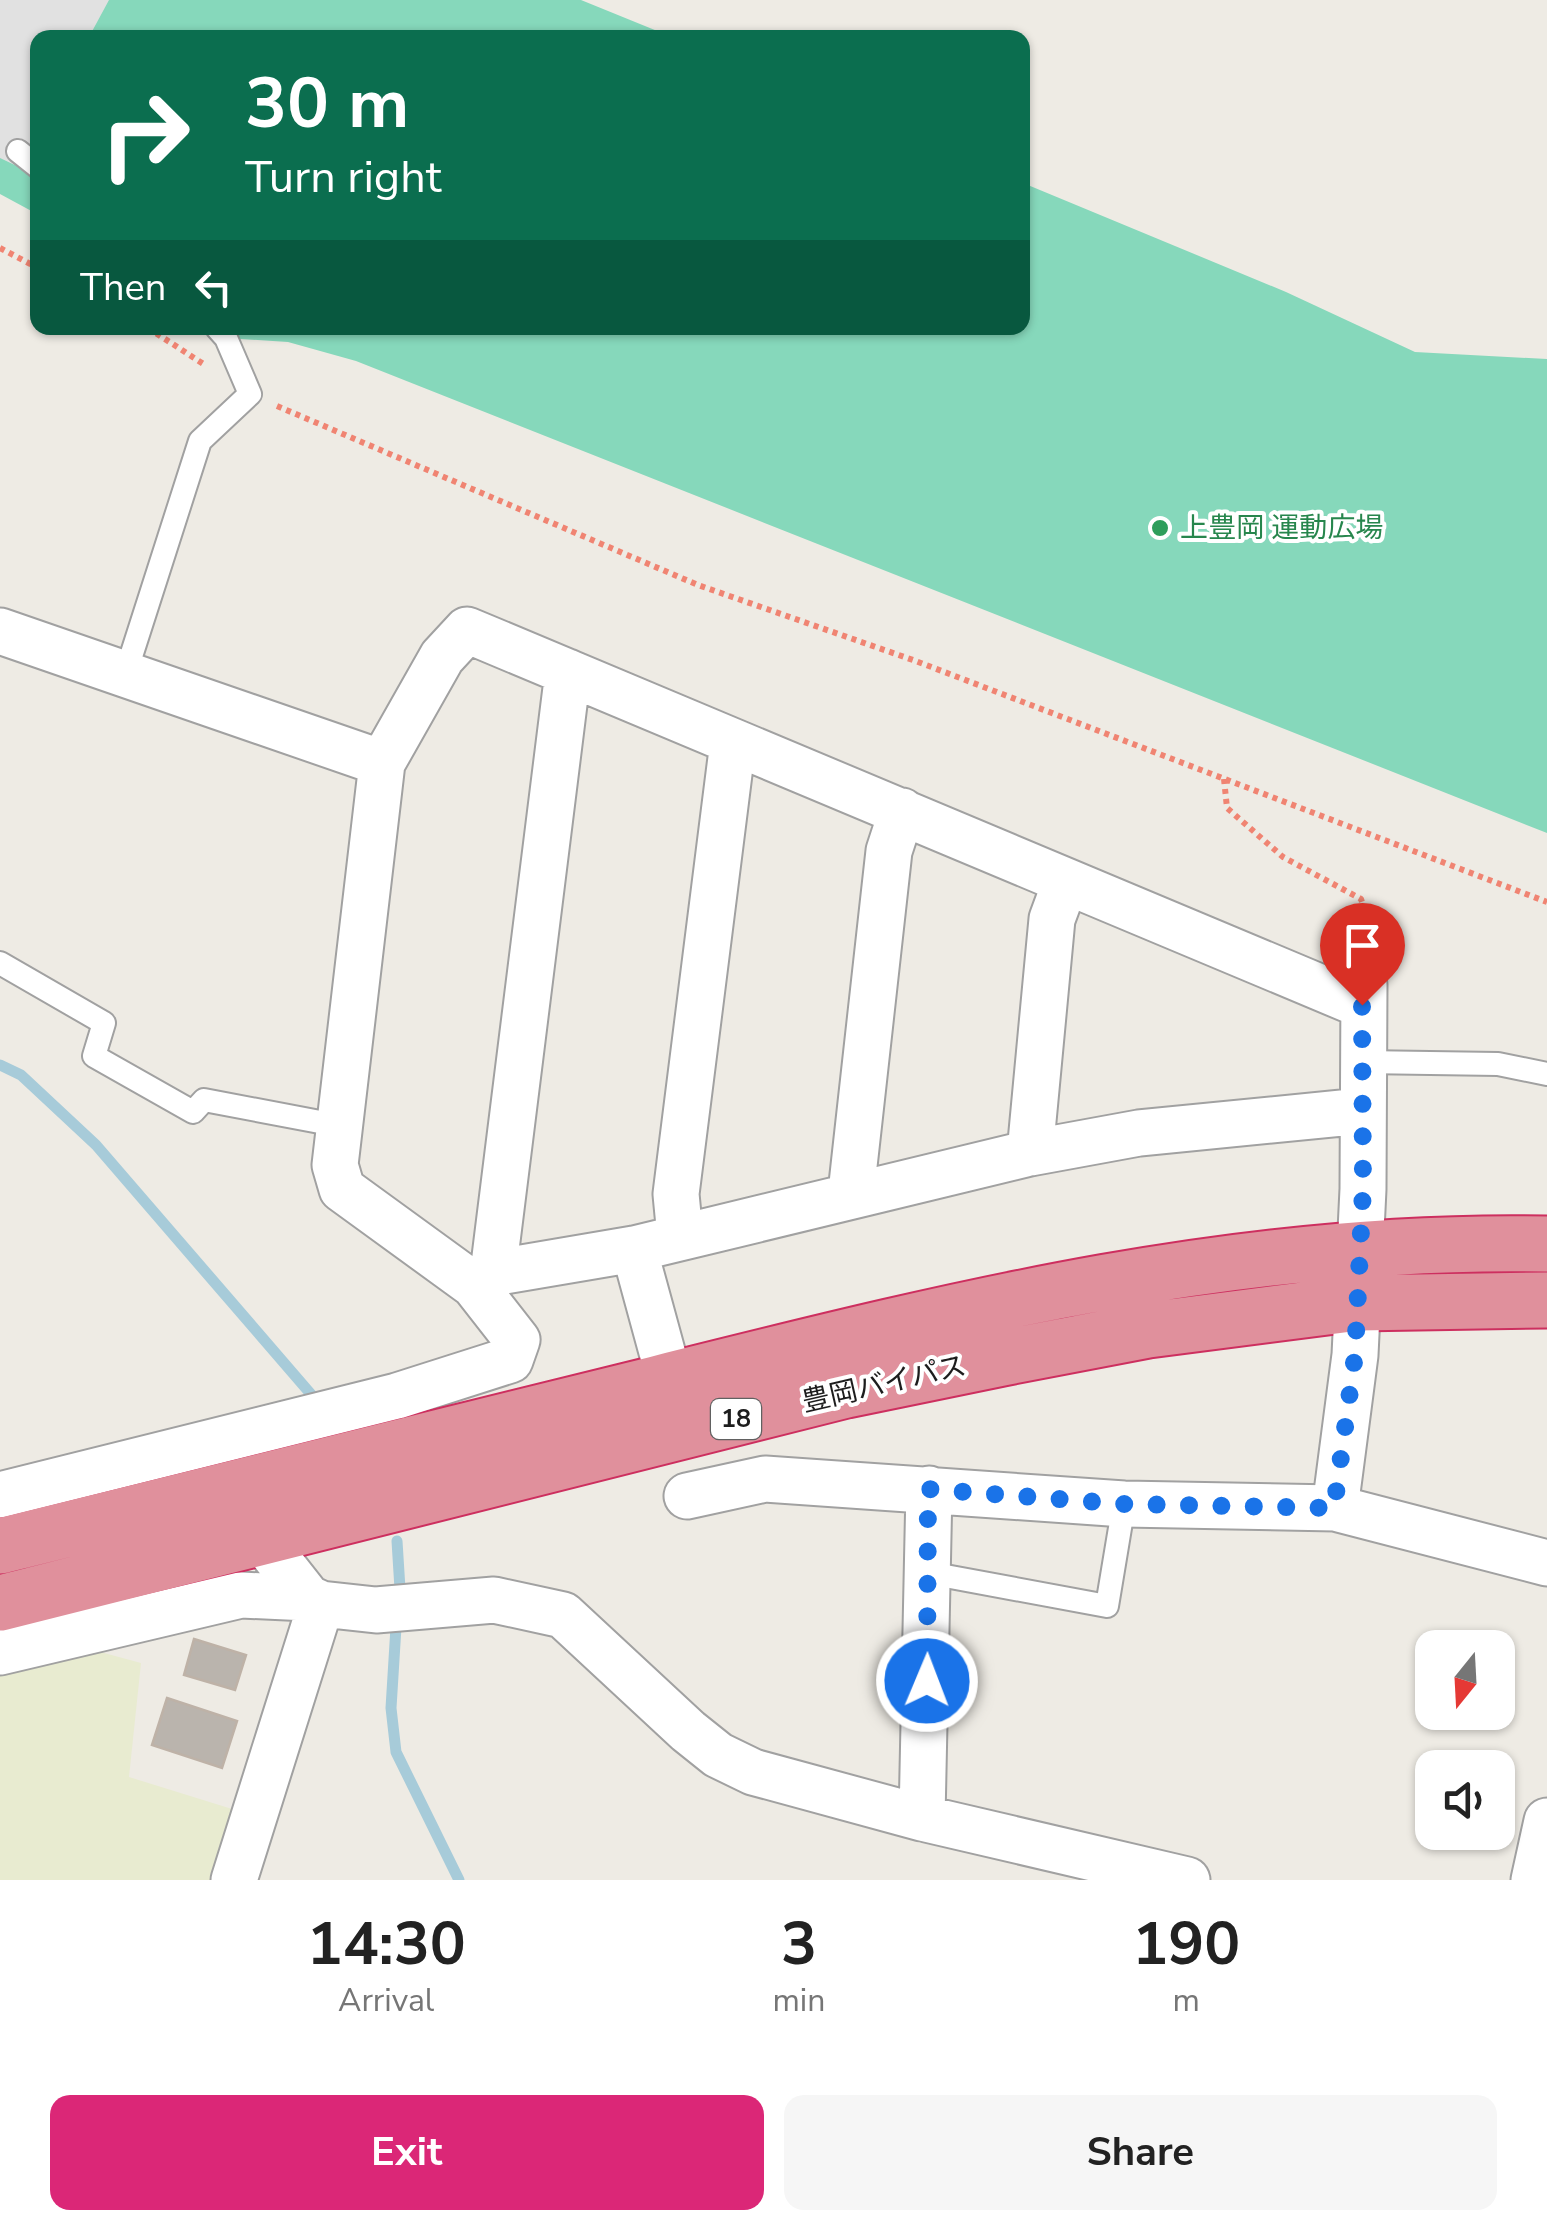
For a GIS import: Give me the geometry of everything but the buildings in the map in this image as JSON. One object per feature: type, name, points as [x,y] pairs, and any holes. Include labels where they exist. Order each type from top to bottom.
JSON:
[{"type":"highway","name":"豊岡バイパス","points":[[0,1546],[885,1327],[1144,1272],[1360,1246],[1547,1244]]},
{"type":"highway","name":"豊岡バイパス","points":[[0,1603],[846,1390],[1148,1330],[1358,1302],[1547,1300]]},
{"type":"street","points":[[0,1496],[397,1396],[510,1360],[517,1340],[483,1279],[342,1190],[335,1165],[382,763],[442,657],[467,630],[1066,881],[1363,994],[1358,1302],[1354,1372],[1334,1508]]},
{"type":"street","points":[[0,631],[382,763]]},
{"type":"street","points":[[483,1279],[568,672]]},
{"type":"street","points":[[680,1236],[676,1194],[734,742]]},
{"type":"street","points":[[851,1193],[889,851],[902,811]]},
{"type":"street","points":[[1030,1153],[1052,919],[1066,881]]},
{"type":"street","points":[[483,1279],[634,1250],[851,1193],[1030,1153],[1138,1133],[1362,1110]]},
{"type":"street","points":[[634,1250],[670,1381]]},
{"type":"street","points":[[687,1496],[765,1479],[1124,1504],[1334,1508],[1547,1564]]},
{"type":"street","points":[[922,1818],[928,1489]]},
{"type":"street","points":[[260,1537],[315,1601]]},
{"type":"street","points":[[0,1652],[241,1595],[376,1610],[494,1600],[563,1615],[718,1755],[753,1772],[1163,1877]]},
{"type":"street","points":[[234,1880],[315,1601]]},
{"type":"street","points":[[1534,1880],[1547,1821]]},
{"type":"lane","points":[[18,151],[30,161]]},
{"type":"lane","points":[[126,672],[200,441],[250,394],[223,335]]},
{"type":"lane","points":[[0,963],[104,1024],[94,1056],[193,1112],[204,1100],[341,1126]]},
{"type":"lane","points":[[1362,1062],[1498,1064],[1547,1074]]},
{"type":"lane","points":[[928,1573],[1107,1606],[1124,1504]]},
{"type":"path","points":[[0,248],[30,264]]},
{"type":"path","points":[[159,335],[250,394],[698,585],[912,660],[1547,902]]},
{"type":"path","points":[[1224,780],[1227,808],[1283,857],[1361,899],[1382,959],[1363,994]]},
{"type":"green space","points":[[0,0],[581,0],[655,30],[30,30],[30,210],[0,194]]},
{"type":"green space","name":"上豊岡 運動広場","points":[[1030,186],[1286,292],[1415,352],[1547,359],[1547,833],[356,361],[288,342],[208,335],[1030,335]]},
{"type":"green space","points":[[93,1650],[141,1663],[129,1777],[245,1813],[221,1880],[0,1880],[0,1673]]},
{"type":"shaded area","points":[[0,0],[109,0],[93,30],[30,30],[30,146],[19,167],[0,158]]},
{"type":"waterway","points":[[0,1065],[21,1075],[96,1145],[316,1400]]},
{"type":"waterway","points":[[397,1541],[400,1589]]},
{"type":"waterway","points":[[396,1627],[391,1708],[396,1752],[459,1880]]},
{"type":"place","name":"上豊岡 運動広場","points":[[1160,528]]},
{"type":"route","points":[[927,1681],[928,1489],[1124,1504],[1334,1508],[1355,1355],[1363,1189],[1362,1005]]}]
